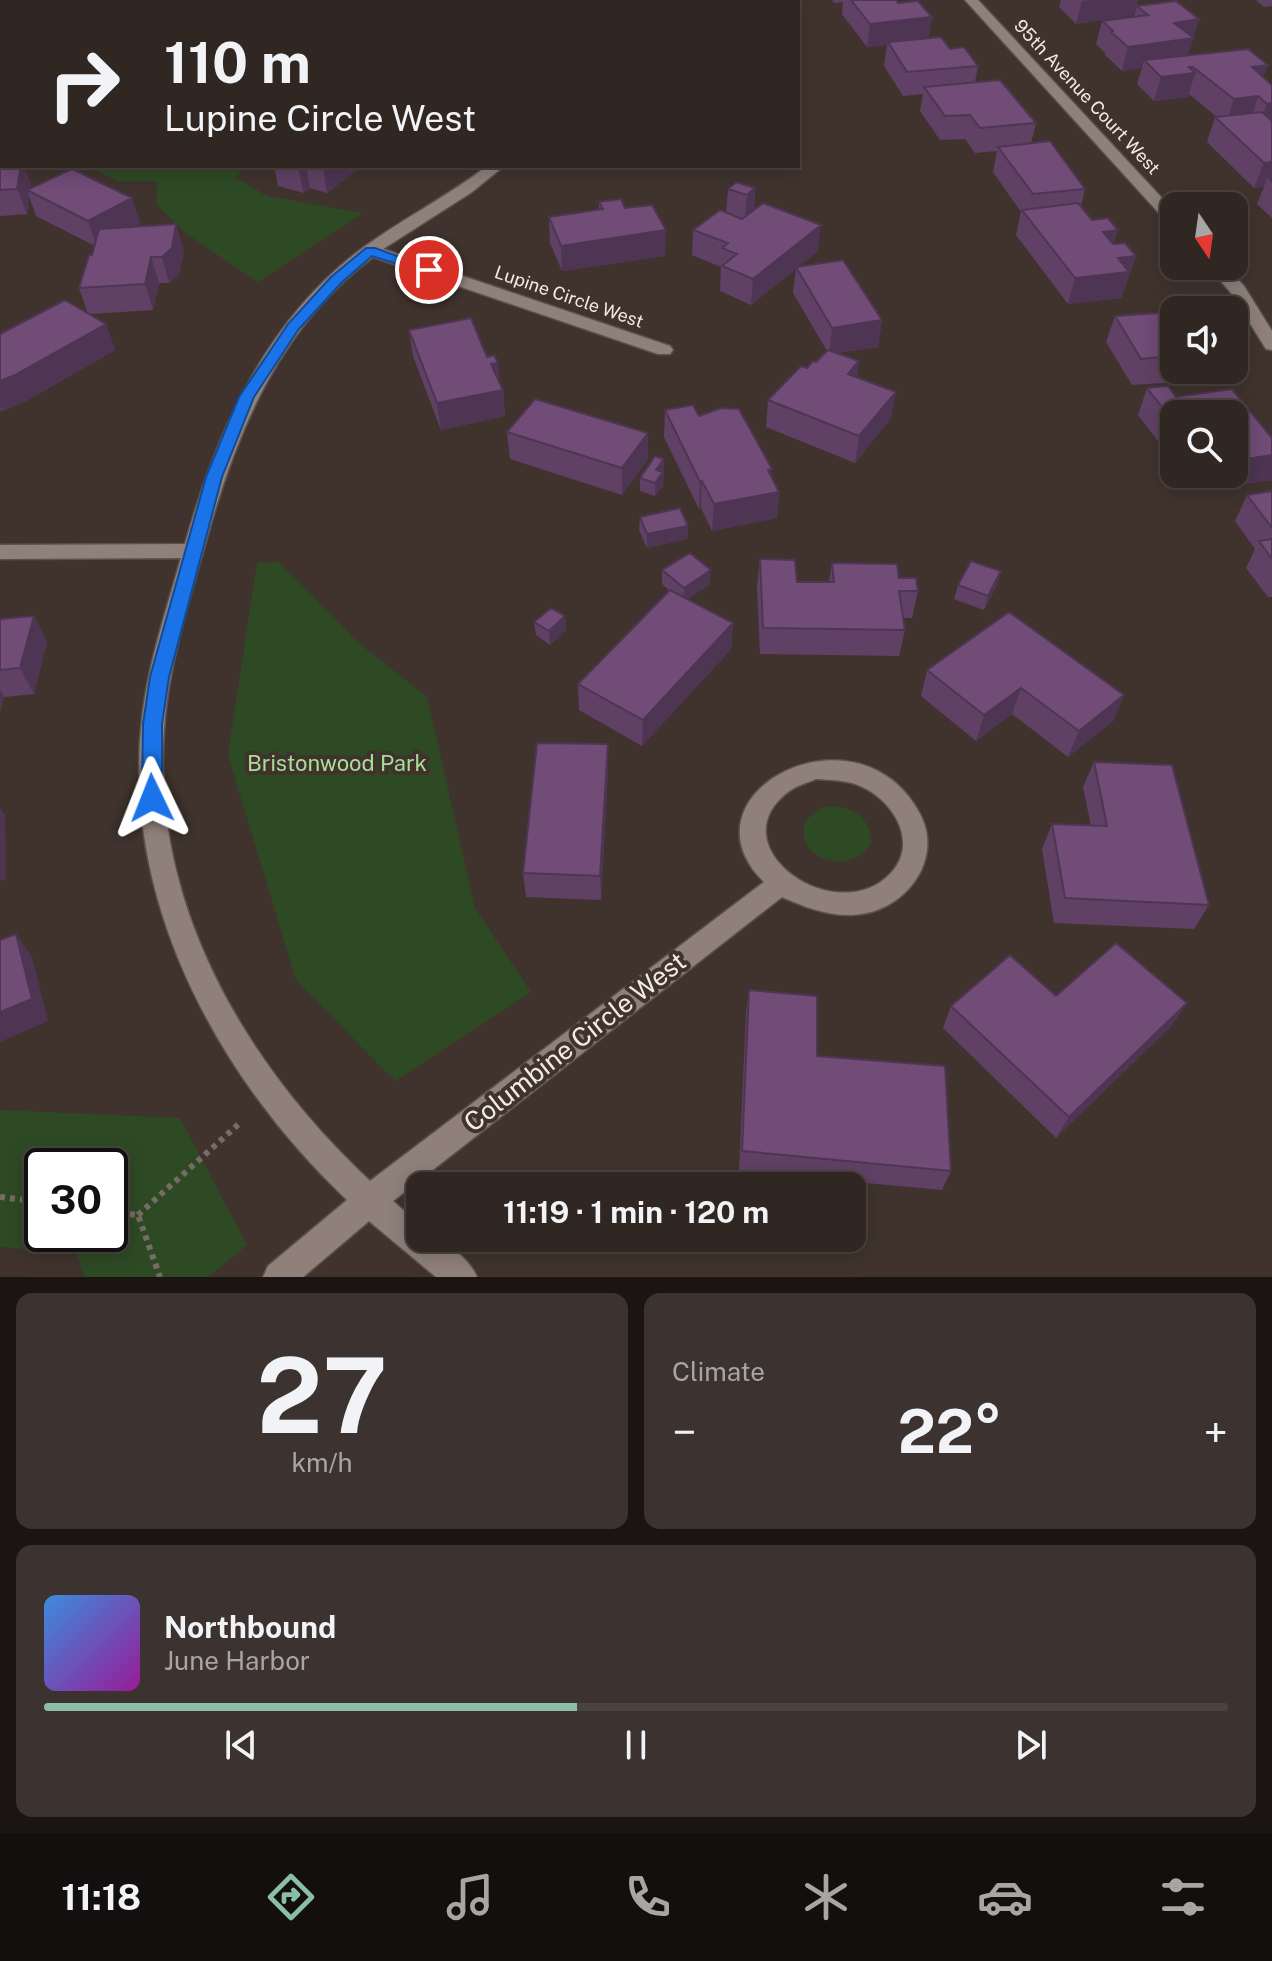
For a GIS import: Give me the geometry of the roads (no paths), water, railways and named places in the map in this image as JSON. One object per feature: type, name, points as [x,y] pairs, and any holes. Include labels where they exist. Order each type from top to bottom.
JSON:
[{"type":"street","name":"95th Avenue Court West","points":[[971,0],[1160,205]]},
{"type":"street","points":[[461,1277],[370,1200],[316,1149],[271,1095],[232,1040],[202,985],[179,930],[163,877],[150,773],[152,724],[159,677],[214,477],[246,397],[293,327],[336,280],[370,250],[454,198],[493,168]]},
{"type":"street","name":"Lupine Circle West","points":[[370,250],[664,350]]},
{"type":"street","points":[[1229,280],[1265,320],[1272,345]]},
{"type":"street","points":[[0,552],[194,551]]},
{"type":"street","points":[[814,769],[839,770],[865,777],[888,790],[906,810],[914,833],[915,856],[904,877],[886,895],[860,904],[831,905],[802,897],[780,884],[763,866],[754,845],[753,824],[759,804],[772,787],[791,775],[814,769]]},
{"type":"street","name":"Columbine Circle West","points":[[279,1277],[370,1200],[780,884]]},
{"type":"park label","name":"Bristonwood Park","points":[[337,763]]}]
